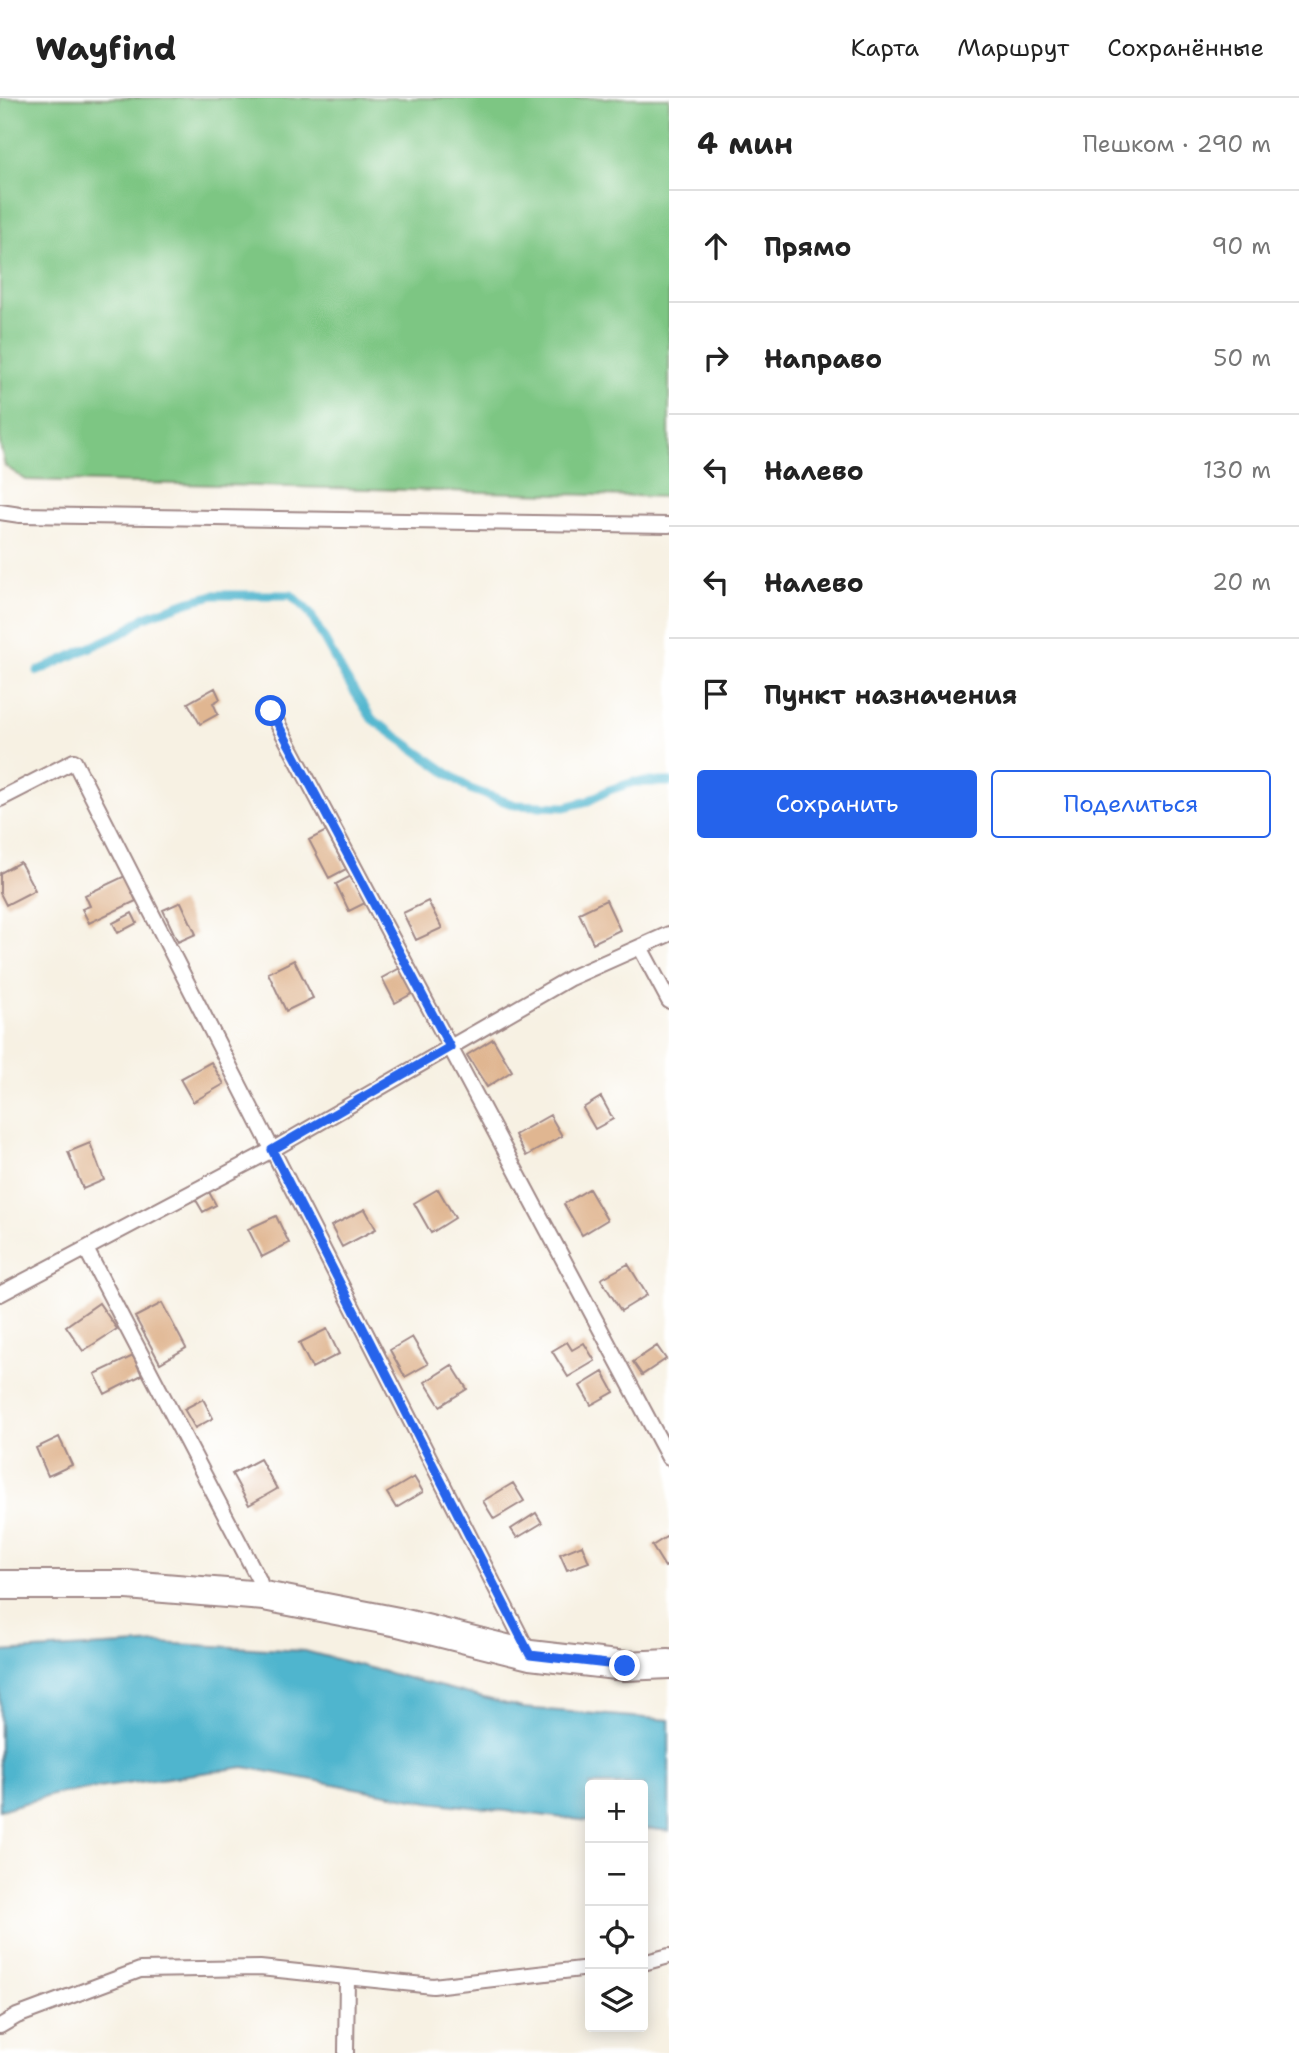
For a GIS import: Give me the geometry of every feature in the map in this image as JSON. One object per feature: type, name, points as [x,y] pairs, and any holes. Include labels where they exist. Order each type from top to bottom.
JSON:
[{"type":"street","points":[[0,1585],[127,1586],[264,1596],[398,1622],[530,1655],[625,1666],[669,1664]]},
{"type":"lane","points":[[0,512],[33,515],[669,525]]},
{"type":"lane","points":[[271,711],[669,1458]]},
{"type":"lane","points":[[0,799],[74,761],[530,1655]]},
{"type":"lane","points":[[0,1294],[272,1150],[570,978],[669,934]]},
{"type":"lane","points":[[640,947],[669,1001]]},
{"type":"lane","points":[[86,1249],[259,1580],[264,1596]]},
{"type":"lane","points":[[648,1961],[669,1956]]},
{"type":"lane","points":[[0,2026],[17,2016],[140,1970],[260,1968],[433,1986],[585,1969]]},
{"type":"lane","points":[[346,2053],[347,1977]]},
{"type":"green space","points":[[0,98],[669,98],[669,497],[26,480],[5,466],[0,444]]},
{"type":"water","points":[[158,1643],[305,1651],[522,1708],[669,1720],[669,1831],[648,1829],[648,1780],[585,1780],[585,1820],[429,1802],[244,1767],[56,1794],[0,1810],[0,1652]]},
{"type":"building","points":[[215,688],[220,699],[213,703],[218,714],[200,724],[188,703]]},
{"type":"building","points":[[326,831],[346,869],[329,878],[309,840]]},
{"type":"building","points":[[20,862],[35,890],[6,905],[0,893],[0,873]]},
{"type":"building","points":[[125,876],[136,901],[89,923],[82,909],[90,906],[85,895]]},
{"type":"building","points":[[351,876],[365,903],[349,911],[336,884]]},
{"type":"building","points":[[606,900],[620,930],[593,943],[579,913]]},
{"type":"building","points":[[428,901],[442,928],[416,940],[403,913]]},
{"type":"building","points":[[181,902],[196,934],[178,942],[163,910]]},
{"type":"building","points":[[132,913],[137,923],[118,933],[113,923]]},
{"type":"building","points":[[294,960],[313,998],[286,1011],[268,973]]},
{"type":"building","points":[[400,968],[413,993],[395,1003],[382,978]]},
{"type":"building","points":[[493,1039],[512,1071],[487,1087],[467,1055]]},
{"type":"building","points":[[211,1062],[224,1084],[193,1102],[180,1079]]},
{"type":"building","points":[[601,1097],[613,1119],[595,1129],[583,1108]]},
{"type":"building","points":[[550,1115],[562,1136],[526,1156],[515,1135]]},
{"type":"building","points":[[90,1143],[104,1180],[83,1189],[68,1152]]},
{"type":"building","points":[[438,1189],[455,1218],[431,1233],[414,1203]]},
{"type":"building","points":[[589,1189],[607,1220],[582,1235],[564,1204]]},
{"type":"building","points":[[209,1192],[216,1205],[203,1212],[196,1200]]},
{"type":"building","points":[[365,1209],[376,1229],[342,1247],[331,1226]]},
{"type":"building","points":[[276,1216],[289,1243],[262,1257],[248,1229]]},
{"type":"building","points":[[628,1264],[647,1295],[621,1311],[601,1279]]},
{"type":"building","points":[[99,1303],[117,1329],[83,1351],[66,1326]]},
{"type":"building","points":[[162,1303],[186,1348],[160,1363],[135,1317]]},
{"type":"building","points":[[327,1329],[339,1354],[312,1368],[299,1343]]},
{"type":"building","points":[[412,1337],[428,1364],[405,1377],[390,1350]]},
{"type":"building","points":[[567,1342],[572,1350],[584,1343],[595,1361],[568,1377],[552,1351]]},
{"type":"building","points":[[657,1346],[666,1359],[642,1375],[633,1362]]},
{"type":"building","points":[[133,1356],[142,1375],[105,1394],[95,1374]]},
{"type":"building","points":[[452,1365],[467,1389],[440,1406],[425,1382]]},
{"type":"building","points":[[603,1372],[614,1392],[591,1405],[580,1386]]},
{"type":"building","points":[[203,1399],[213,1418],[195,1428],[184,1409]]},
{"type":"building","points":[[59,1437],[72,1465],[48,1476],[36,1448]]},
{"type":"building","points":[[260,1459],[277,1489],[249,1505],[232,1474]]},
{"type":"building","points":[[414,1477],[423,1492],[396,1508],[387,1493]]},
{"type":"building","points":[[513,1483],[524,1501],[494,1519],[483,1501]]},
{"type":"building","points":[[536,1513],[542,1523],[517,1538],[511,1529]]},
{"type":"building","points":[[669,1535],[669,1565],[665,1567],[652,1546]]},
{"type":"building","points":[[582,1545],[589,1562],[567,1570],[560,1554]]},
{"type":"waterway","points":[[38,671],[126,631],[145,617],[190,601],[214,595],[291,595],[309,612],[372,719],[470,789],[515,805],[565,807],[588,801],[609,790],[634,782],[669,782]]},
{"type":"route","points":[[271,711],[450,1047],[272,1150],[530,1655],[625,1666]]}]
